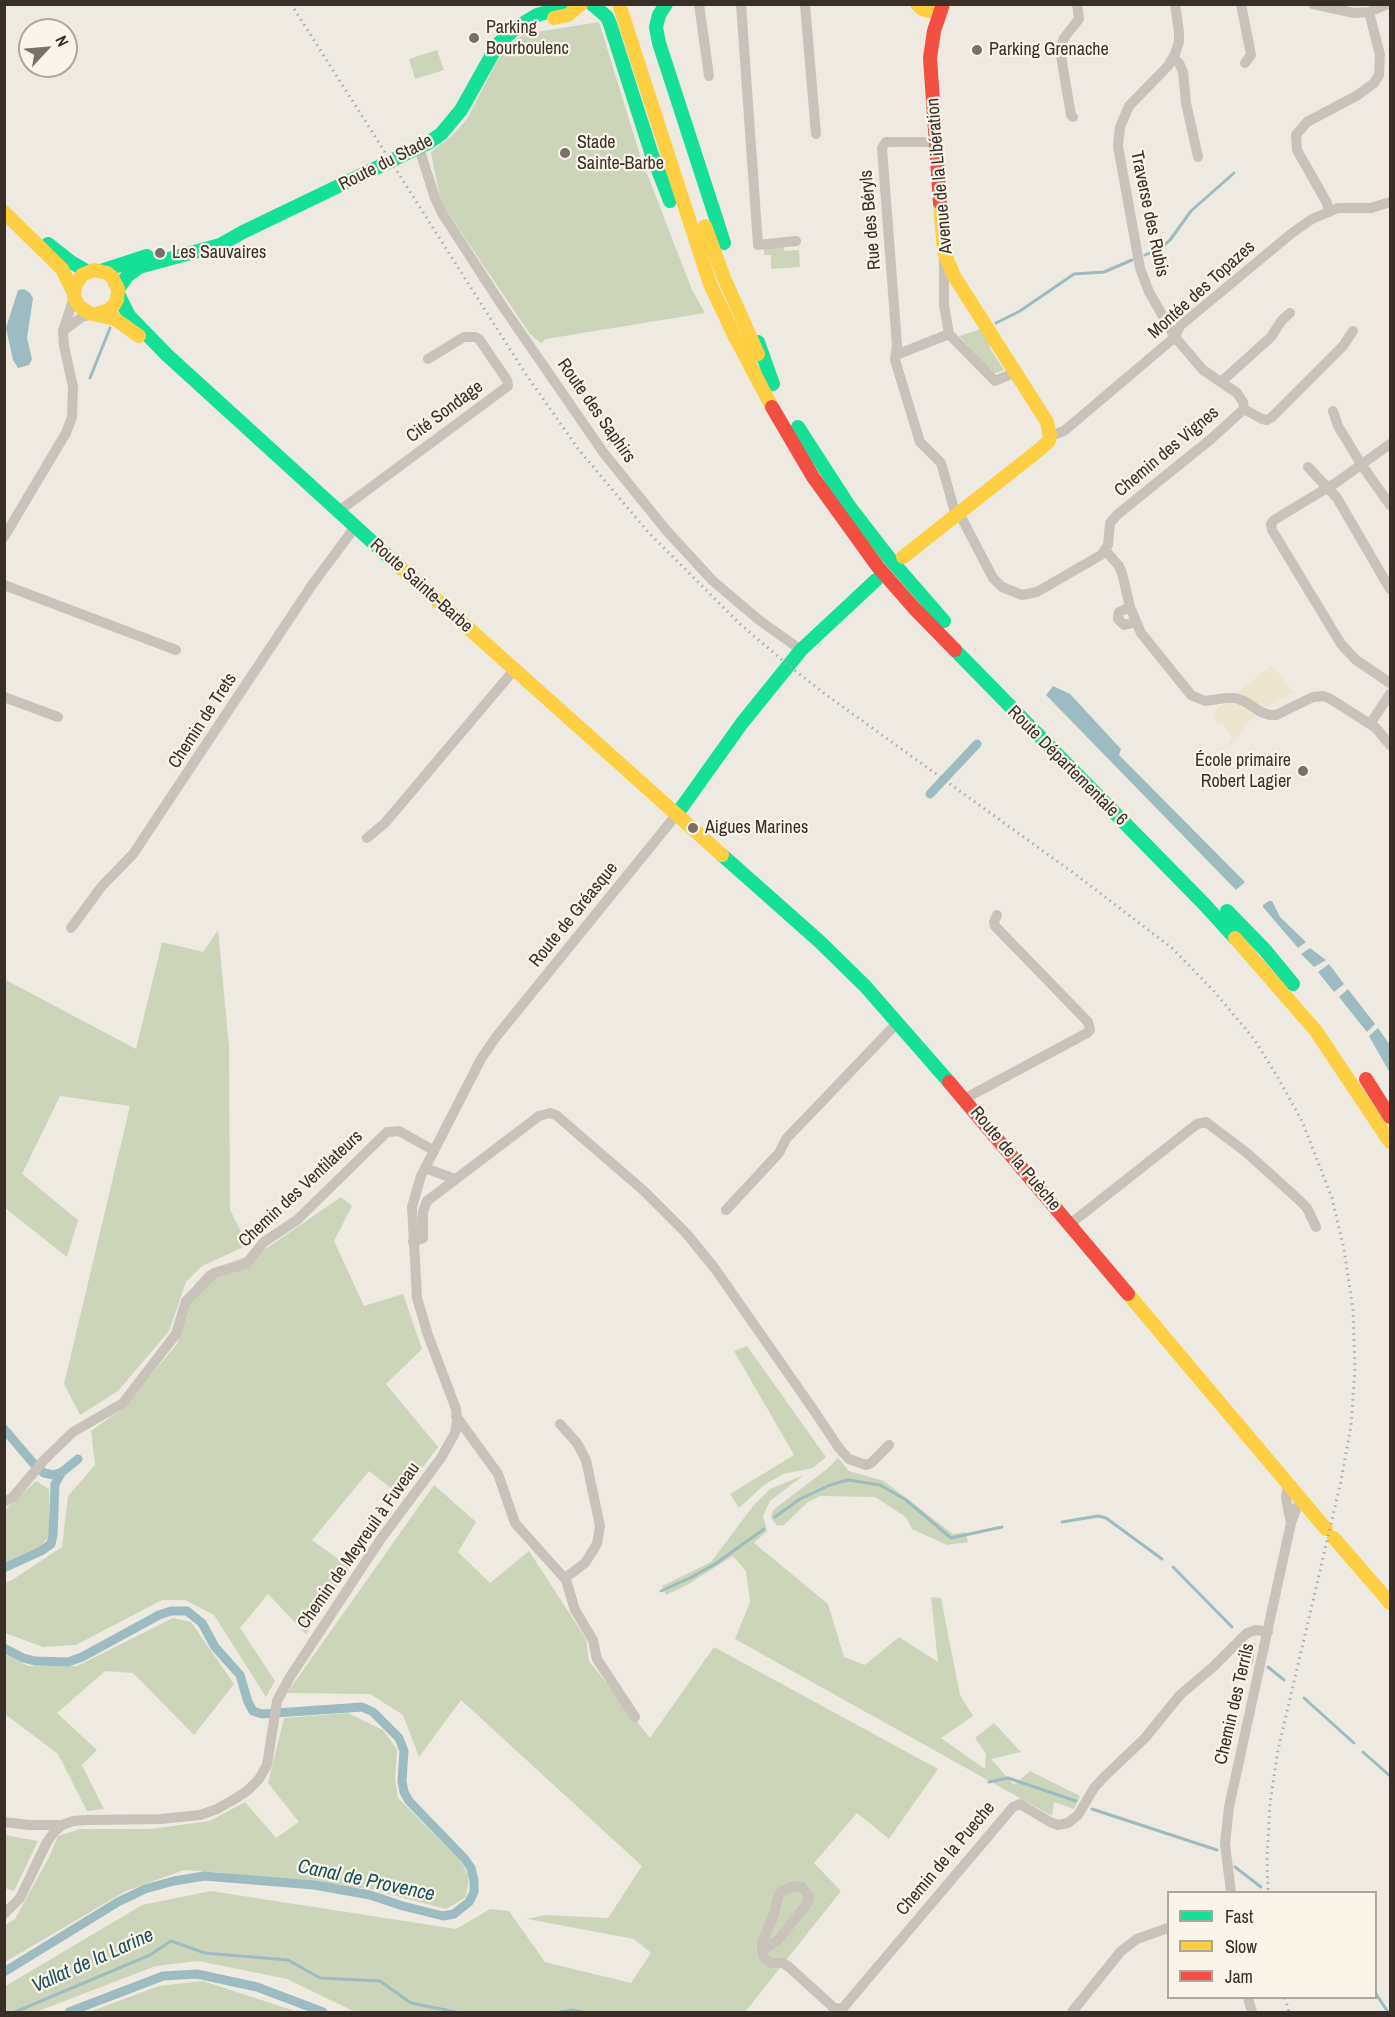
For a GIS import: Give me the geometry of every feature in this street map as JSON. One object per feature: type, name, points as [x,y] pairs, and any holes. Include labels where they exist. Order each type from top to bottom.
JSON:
[{"type":"main road","name":"Route du Stade","points":[[118,291],[128,275],[139,267],[209,249],[436,139],[455,119],[495,48],[517,27],[537,15],[558,9],[564,4]]},
{"type":"main road","points":[[517,27],[568,15],[581,4]]},
{"type":"main road","points":[[592,4],[607,17],[610,24],[651,152],[709,301],[736,353],[757,380]]},
{"type":"main road","points":[[619,4],[711,284],[757,380]]},
{"type":"main road","points":[[633,4],[702,219],[747,331],[773,384]]},
{"type":"main road","points":[[666,4],[659,15],[656,27],[659,43],[733,272],[773,384]]},
{"type":"main road","points":[[920,7],[934,10],[943,5]]},
{"type":"main road","name":"Avenue de la Libération","points":[[943,5],[934,31],[930,58],[944,252],[954,276],[1047,422],[1050,436]]},
{"type":"main road","points":[[920,7],[930,19],[934,31]]},
{"type":"main road","points":[[4,210],[71,262],[112,277],[118,291],[114,305],[109,310],[95,314],[83,310],[62,270],[4,210]]},
{"type":"main road","name":"Route du Stade","points":[[94,271],[112,269],[134,260],[218,240],[243,231]]},
{"type":"main road","points":[[74,295],[77,280],[94,271]]},
{"type":"main road","name":"Route Sainte-Barbe","points":[[118,291],[121,303],[129,316],[167,355],[514,670],[677,814]]},
{"type":"main road","name":"Route Sainte-Barbe","points":[[95,314],[115,319],[167,355]]},
{"type":"main road","name":"Route Départementale 6","points":[[757,380],[813,477],[878,567],[922,617],[1205,905],[1276,983],[1316,1031],[1390,1142]]},
{"type":"main road","name":"Route Départementale 6","points":[[773,384],[849,506],[890,559],[936,612],[1265,950],[1340,1042]]},
{"type":"main road","points":[[903,557],[1039,450],[1049,441],[1050,436]]},
{"type":"main road","points":[[677,814],[742,723],[801,650],[876,580]]},
{"type":"main road","name":"Route de la Puèche","points":[[677,814],[819,941],[898,1022],[1390,1603]]},
{"type":"main road","points":[[1357,1066],[1390,1117]]},
{"type":"street","points":[[699,4],[709,76]]},
{"type":"street","points":[[741,4],[758,245],[796,241]]},
{"type":"street","points":[[805,4],[816,134]]},
{"type":"street","points":[[1073,117],[1061,46],[1064,38],[1079,19],[1077,4]]},
{"type":"street","points":[[1175,4],[1179,42],[1173,59],[1179,63],[1183,72],[1186,103],[1198,156]]},
{"type":"street","points":[[1241,4],[1251,55],[1245,63]]},
{"type":"street","points":[[1313,4],[1343,12],[1369,12],[1388,4]]},
{"type":"street","points":[[1329,212],[1327,203],[1297,150],[1296,135],[1307,123],[1358,95],[1374,83],[1379,75],[1380,56],[1369,12]]},
{"type":"street","name":"Traverse des Rubis","points":[[1173,59],[1129,106],[1120,127],[1118,146],[1140,268],[1149,292],[1175,337]]},
{"type":"street","name":"Rue des Béryls","points":[[896,350],[882,148],[886,142],[935,142]]},
{"type":"street","name":"Route des Saphirs","points":[[419,148],[442,213],[501,304],[603,452],[666,530],[713,580],[759,620],[801,650]]},
{"type":"street","name":"Montée des Topazes","points":[[1050,436],[1064,431],[1175,337],[1180,326],[1312,219],[1338,208],[1371,208],[1390,202]]},
{"type":"street","points":[[944,252],[944,305],[949,334],[995,381],[1016,372]]},
{"type":"street","points":[[4,537],[66,433],[72,417],[73,387],[63,331],[74,295]]},
{"type":"street","points":[[63,331],[82,317],[95,314]]},
{"type":"street","points":[[1221,382],[1272,337],[1282,320],[1290,314]]},
{"type":"street","points":[[1244,409],[1262,419],[1267,420],[1272,417],[1343,346],[1353,331]]},
{"type":"street","points":[[949,334],[896,350],[895,360],[920,442],[941,463],[957,515],[993,578],[1002,587],[1022,595],[1037,592],[1096,558],[1105,550],[1119,566],[1130,607],[1146,640],[1191,695],[1205,701],[1235,698],[1270,715],[1313,697],[1323,696],[1370,724],[1383,735],[1390,745]]},
{"type":"street","name":"Cité Sondage","points":[[339,512],[508,386],[507,380],[475,337],[464,337],[428,359]]},
{"type":"street","name":"Chemin des Vignes","points":[[1105,550],[1109,540],[1110,524],[1118,514],[1211,439],[1244,409],[1243,402],[1237,393],[1203,369],[1175,337]]},
{"type":"street","points":[[1333,411],[1338,426],[1361,464],[1390,505]]},
{"type":"street","points":[[1390,444],[1327,488],[1274,520],[1271,527],[1347,652],[1390,683]]},
{"type":"street","points":[[1308,467],[1337,498],[1390,589]]},
{"type":"street","name":"Chemin de Trets","points":[[71,928],[102,886],[134,853],[312,585],[356,527]]},
{"type":"street","points":[[4,585],[176,650]]},
{"type":"street","points":[[1130,607],[1119,612],[1118,619],[1124,624],[1136,622]]},
{"type":"street","points":[[367,838],[385,823],[514,670]]},
{"type":"street","points":[[1370,724],[1390,694]]},
{"type":"street","points":[[4,697],[58,717]]},
{"type":"street","name":"Route de Gréasque","points":[[496,1037],[677,814]]},
{"type":"street","points":[[964,1099],[1090,1030],[1088,1022],[995,926],[994,918],[997,915]]},
{"type":"street","points":[[726,1210],[779,1154],[786,1139],[898,1022]]},
{"type":"street","name":"Chemin de Meyreuil à Fuveau","points":[[4,1822],[62,1825],[73,1821],[181,1818],[200,1815],[217,1809],[247,1791],[259,1779],[267,1765],[277,1701],[290,1677],[380,1540],[441,1458],[455,1433],[456,1416],[452,1395],[428,1335],[417,1298],[412,1206],[424,1168],[481,1059],[496,1037]]},
{"type":"street","points":[[413,1242],[423,1238],[423,1212],[426,1204],[455,1179],[539,1116],[550,1113],[556,1115],[644,1191],[686,1233],[716,1270],[839,1448],[849,1459],[866,1465],[889,1445]]},
{"type":"street","points":[[1070,1224],[1197,1124],[1206,1122],[1247,1153],[1298,1199],[1307,1208],[1316,1227]]},
{"type":"street","name":"Chemin des Ventilateurs","points":[[4,1502],[13,1497],[73,1432],[123,1403],[176,1334],[186,1301],[214,1273],[246,1264],[264,1242],[297,1220],[387,1132],[399,1131],[433,1150]]},
{"type":"street","points":[[424,1168],[455,1179]]},
{"type":"street","points":[[456,1416],[498,1474],[515,1523],[565,1578],[575,1610],[593,1640],[597,1659],[635,1717]]},
{"type":"street","points":[[560,1424],[577,1443],[586,1460],[600,1526],[597,1544],[585,1563],[565,1578]]},
{"type":"street","name":"Chemin des Terrils","points":[[1291,1523],[1286,1498],[1287,1491],[1292,1486]]},
{"type":"street","name":"Chemin des Terrils","points":[[1231,1891],[1225,1844],[1229,1807],[1291,1523],[1297,1507],[1303,1500]]},
{"type":"street","name":"Chemin de la Pueche","points":[[762,1951],[764,1958],[770,1963],[783,1963],[834,2008],[842,2009],[1013,1807],[1020,1804],[1050,1822],[1058,1825],[1068,1823],[1078,1815],[1094,1788],[1145,1738],[1180,1695],[1213,1668],[1247,1632],[1256,1630],[1268,1632]]},
{"type":"street","points":[[4,1914],[20,1898],[47,1842],[62,1825]]},
{"type":"street","points":[[802,1887],[809,1896],[807,1904],[779,1939],[762,1951],[762,1943],[774,1914],[778,1896],[788,1888],[802,1887]]},
{"type":"street","points":[[1072,2013],[1121,1952],[1137,1940],[1167,1928]]},
{"type":"green space","points":[[599,22],[640,155],[692,290],[705,313],[546,339],[541,343],[530,334],[446,210],[440,198],[431,153],[452,136],[467,119],[497,61],[516,39],[524,34]]},
{"type":"green space","points":[[437,50],[444,70],[415,79],[409,59]]},
{"type":"green space","points":[[784,247],[784,251],[799,250],[800,267],[771,269],[771,255],[764,255],[764,248]]},
{"type":"green space","points":[[981,329],[991,346],[989,347],[1004,370],[993,374],[959,336]]},
{"type":"green space","points":[[218,930],[229,1046],[230,1210],[248,1245],[202,1266],[186,1282],[169,1331],[118,1391],[80,1415],[64,1384],[130,1106],[60,1096],[22,1174],[78,1220],[67,1257],[5,1208],[4,979],[136,1049],[162,942],[203,952]]},
{"type":"green space","points":[[341,1197],[352,1206],[334,1241],[364,1306],[403,1294],[422,1349],[386,1384],[438,1447],[401,1496],[369,1471],[312,1540],[349,1567],[306,1634],[268,1594],[240,1628],[275,1681],[266,1697],[214,1615],[185,1600],[162,1600],[76,1645],[43,1647],[5,1633],[4,1583],[62,1547],[68,1496],[95,1465],[91,1431],[123,1408],[177,1344],[194,1285],[207,1271],[264,1250]]},
{"type":"green space","points":[[747,1346],[826,1457],[813,1468],[783,1474],[764,1485],[739,1508],[730,1494],[794,1455],[734,1351]]},
{"type":"green space","points":[[838,1458],[849,1471],[884,1481],[953,1534],[965,1532],[968,1542],[947,1545],[912,1529],[906,1517],[875,1497],[820,1496],[808,1502],[784,1525],[777,1526],[771,1518],[773,1510]]},
{"type":"green space","points":[[804,1475],[770,1501],[763,1516],[767,1531],[754,1543],[828,1604],[844,1657],[865,1665],[899,1637],[938,1662],[931,1597],[941,1598],[960,1695],[973,1716],[941,1738],[985,1769],[986,1754],[975,1738],[994,1723],[1021,1752],[991,1759],[1014,1785],[1030,1771],[1080,1796],[1074,1809],[1054,1802],[1052,1816],[735,1639],[750,1602],[746,1571],[733,1556],[687,1585],[666,1595],[662,1586],[711,1562],[753,1506],[770,1489]]},
{"type":"green space","points":[[36,1481],[49,1489],[49,1536],[39,1549],[5,1563],[5,1510]]},
{"type":"green space","points":[[434,1485],[476,1522],[458,1552],[490,1583],[529,1551],[586,1639],[589,1661],[650,1738],[714,1647],[938,1769],[889,1839],[857,1813],[814,1863],[841,1891],[745,2012],[355,2012],[287,1979],[198,1961],[156,1966],[36,2012],[5,2012],[4,1987],[142,1905],[211,1891],[456,1929],[490,1909],[509,1911],[545,1962],[631,1983],[651,1953],[634,1939],[527,1919],[545,1915],[608,1918],[642,1866],[461,1700],[419,1757],[403,1715],[370,1694],[287,1693]]},
{"type":"green space","points":[[173,1618],[191,1622],[234,1684],[194,1735],[133,1673],[105,1671],[57,1713],[97,1750],[82,1765],[104,1809],[87,1811],[58,1754],[5,1714],[5,1654],[28,1666],[77,1666]]},
{"type":"green space","points":[[348,1713],[383,1730],[397,1749],[395,1779],[398,1798],[459,1859],[469,1876],[466,1897],[446,1909],[370,1889],[184,1870],[126,1891],[5,1962],[5,1925],[15,1919],[58,1836],[80,1829],[151,1829],[210,1821],[245,1802],[276,1838],[299,1822],[268,1783],[284,1718]]},
{"type":"green space","points":[[5,1835],[38,1841],[14,1891],[5,1888]]},
{"type":"green space","points":[[203,1981],[298,2012],[89,2012],[159,1986]]},
{"type":"shaded area","points":[[1272,665],[1293,692],[1271,704],[1248,722],[1230,747],[1228,743],[1232,738],[1221,722],[1218,726],[1212,713]]},
{"type":"water","points":[[24,289],[33,298],[27,338],[32,359],[29,365],[18,368],[13,360],[6,328],[18,290]]},
{"type":"water","points":[[1053,686],[1070,694],[1121,749],[1119,755],[1245,882],[1236,890],[1046,695]]},
{"type":"water","points":[[1272,901],[1280,917],[1306,942],[1298,948],[1263,907]]},
{"type":"water","points":[[1310,948],[1326,960],[1314,967],[1301,954]]},
{"type":"water","points":[[1329,964],[1344,984],[1334,992],[1318,972]]},
{"type":"water","points":[[1348,989],[1375,1024],[1367,1032],[1339,997]]},
{"type":"water","points":[[1378,1028],[1390,1045],[1390,1073],[1369,1036]]},
{"type":"waterway","points":[[1145,255],[1161,248],[1170,240],[1191,211],[1234,173]]},
{"type":"waterway","points":[[996,323],[1020,311],[1074,274],[1104,272],[1132,260]]},
{"type":"waterway","points":[[90,378],[110,328]]},
{"type":"waterway","points":[[930,794],[977,744]]},
{"type":"waterway","name":"Canal de Provence","points":[[4,1429],[44,1473],[54,1475],[62,1472],[78,1459]]},
{"type":"waterway","name":"Canal de Provence","points":[[4,1568],[51,1544],[55,1484],[62,1472]]},
{"type":"waterway","points":[[775,1517],[800,1499],[830,1485],[848,1480],[880,1485],[906,1500],[951,1538],[1002,1527]]},
{"type":"waterway","points":[[1062,1522],[1098,1516],[1106,1518],[1162,1559]]},
{"type":"waterway","points":[[661,1591],[715,1564],[764,1529]]},
{"type":"waterway","points":[[1173,1567],[1232,1627]]},
{"type":"waterway","name":"Canal de Provence","points":[[4,1648],[23,1658],[35,1661],[68,1662],[82,1657],[159,1615],[171,1611],[187,1611],[202,1623],[215,1647],[240,1675],[253,1711],[262,1714],[362,1707],[373,1712],[399,1738],[404,1751],[402,1781],[409,1801],[464,1858],[471,1868],[474,1880],[474,1892],[469,1902],[454,1914],[443,1916],[370,1895],[314,1885],[204,1876],[174,1881],[145,1889],[118,1902],[4,1972]]},
{"type":"waterway","points":[[1251,1663],[1254,1645]]},
{"type":"waterway","points":[[1268,1667],[1284,1680]]},
{"type":"waterway","points":[[1304,1698],[1354,1743]]},
{"type":"waterway","points":[[1363,1752],[1390,1776]]},
{"type":"waterway","points":[[989,1782],[1008,1778],[1076,1801]]},
{"type":"waterway","points":[[1092,1809],[1217,1850]]},
{"type":"waterway","points":[[1235,1867],[1261,1887]]},
{"type":"waterway","name":"Vallat de la Larine","points":[[15,2012],[150,1955],[171,1941],[205,1953],[288,1960],[320,1978],[380,1981],[411,2003],[456,2012]]},
{"type":"waterway","name":"Canal de Provence","points":[[69,2012],[163,1976],[197,1974],[257,1987],[323,2012]]},
{"type":"waterway","points":[[1377,1996],[1388,2012]]},
{"type":"waterway","name":"Vallat de la Larine","points":[[559,2012],[573,2010],[583,2012]]},
{"type":"railway","points":[[291,4],[525,373],[579,450],[648,532],[740,624],[788,665],[1075,874],[1172,948],[1213,990],[1254,1039],[1302,1121],[1332,1198],[1344,1249],[1353,1310],[1355,1369],[1351,1426],[1341,1481],[1278,1750],[1270,1803],[1268,1891]]},
{"type":"railway","points":[[1285,1999],[1289,2012]]},
{"type":"traffic: fast","points":[[118,289],[128,275],[139,267],[220,245],[428,143],[441,134],[461,110],[498,44],[517,27],[537,15],[558,9],[564,4]]},
{"type":"traffic: fast","points":[[592,4],[607,17],[610,24],[651,152],[670,201]]},
{"type":"traffic: fast","points":[[666,4],[659,15],[656,27],[659,43],[724,243]]},
{"type":"traffic: fast","points":[[48,244],[88,272]]},
{"type":"traffic: fast","points":[[101,271],[147,256]]},
{"type":"traffic: fast","points":[[118,294],[129,316],[167,355],[391,559]]},
{"type":"traffic: fast","points":[[758,342],[773,384]]},
{"type":"traffic: fast","points":[[798,427],[849,506],[890,559],[944,621]]},
{"type":"traffic: fast","points":[[677,814],[742,723],[801,650],[876,580]]},
{"type":"traffic: fast","points":[[955,650],[1235,938]]},
{"type":"traffic: fast","points":[[722,855],[819,941],[865,986],[949,1082]]},
{"type":"traffic: fast","points":[[1227,911],[1265,950],[1293,984]]},
{"type":"traffic: slow","points":[[554,18],[568,15],[581,4]]},
{"type":"traffic: slow","points":[[619,4],[710,284],[772,407]]},
{"type":"traffic: slow","points":[[917,4],[929,11],[938,9],[944,4]]},
{"type":"traffic: slow","points":[[903,557],[1039,450],[1049,441],[1050,436],[1047,422],[954,276],[944,252],[940,203]]},
{"type":"traffic: slow","points":[[4,212],[62,269],[74,293]]},
{"type":"traffic: slow","points":[[705,226],[724,278],[758,354]]},
{"type":"traffic: slow","points":[[97,314],[109,310],[114,305],[118,289],[112,277],[107,273],[94,270],[82,275],[75,286],[74,297],[79,306],[89,313],[115,319],[139,336]]},
{"type":"traffic: slow","points":[[391,559],[722,855]]},
{"type":"traffic: slow","points":[[1235,938],[1316,1031],[1390,1142]]},
{"type":"traffic: slow","points":[[1128,1294],[1326,1529]]},
{"type":"traffic: slow","points":[[1334,1538],[1390,1603]]},
{"type":"traffic: jam","points":[[940,203],[930,58],[934,31],[942,7]]},
{"type":"traffic: jam","points":[[772,407],[813,477],[878,567],[955,650]]},
{"type":"traffic: jam","points":[[1366,1079],[1390,1117]]},
{"type":"traffic: jam","points":[[949,1082],[1128,1294]]},
{"type":"place","name":"Parking Bourboulenc","points":[[474,38]]},
{"type":"place","name":"Parking Grenache","points":[[977,50]]},
{"type":"place","name":"Stade Sainte-Barbe","points":[[565,153]]},
{"type":"place","name":"Les Sauvaires","points":[[160,253]]},
{"type":"place","name":"École primaire Robert Lagier","points":[[1303,771]]},
{"type":"place","name":"Aigues Marines","points":[[693,828]]}]
